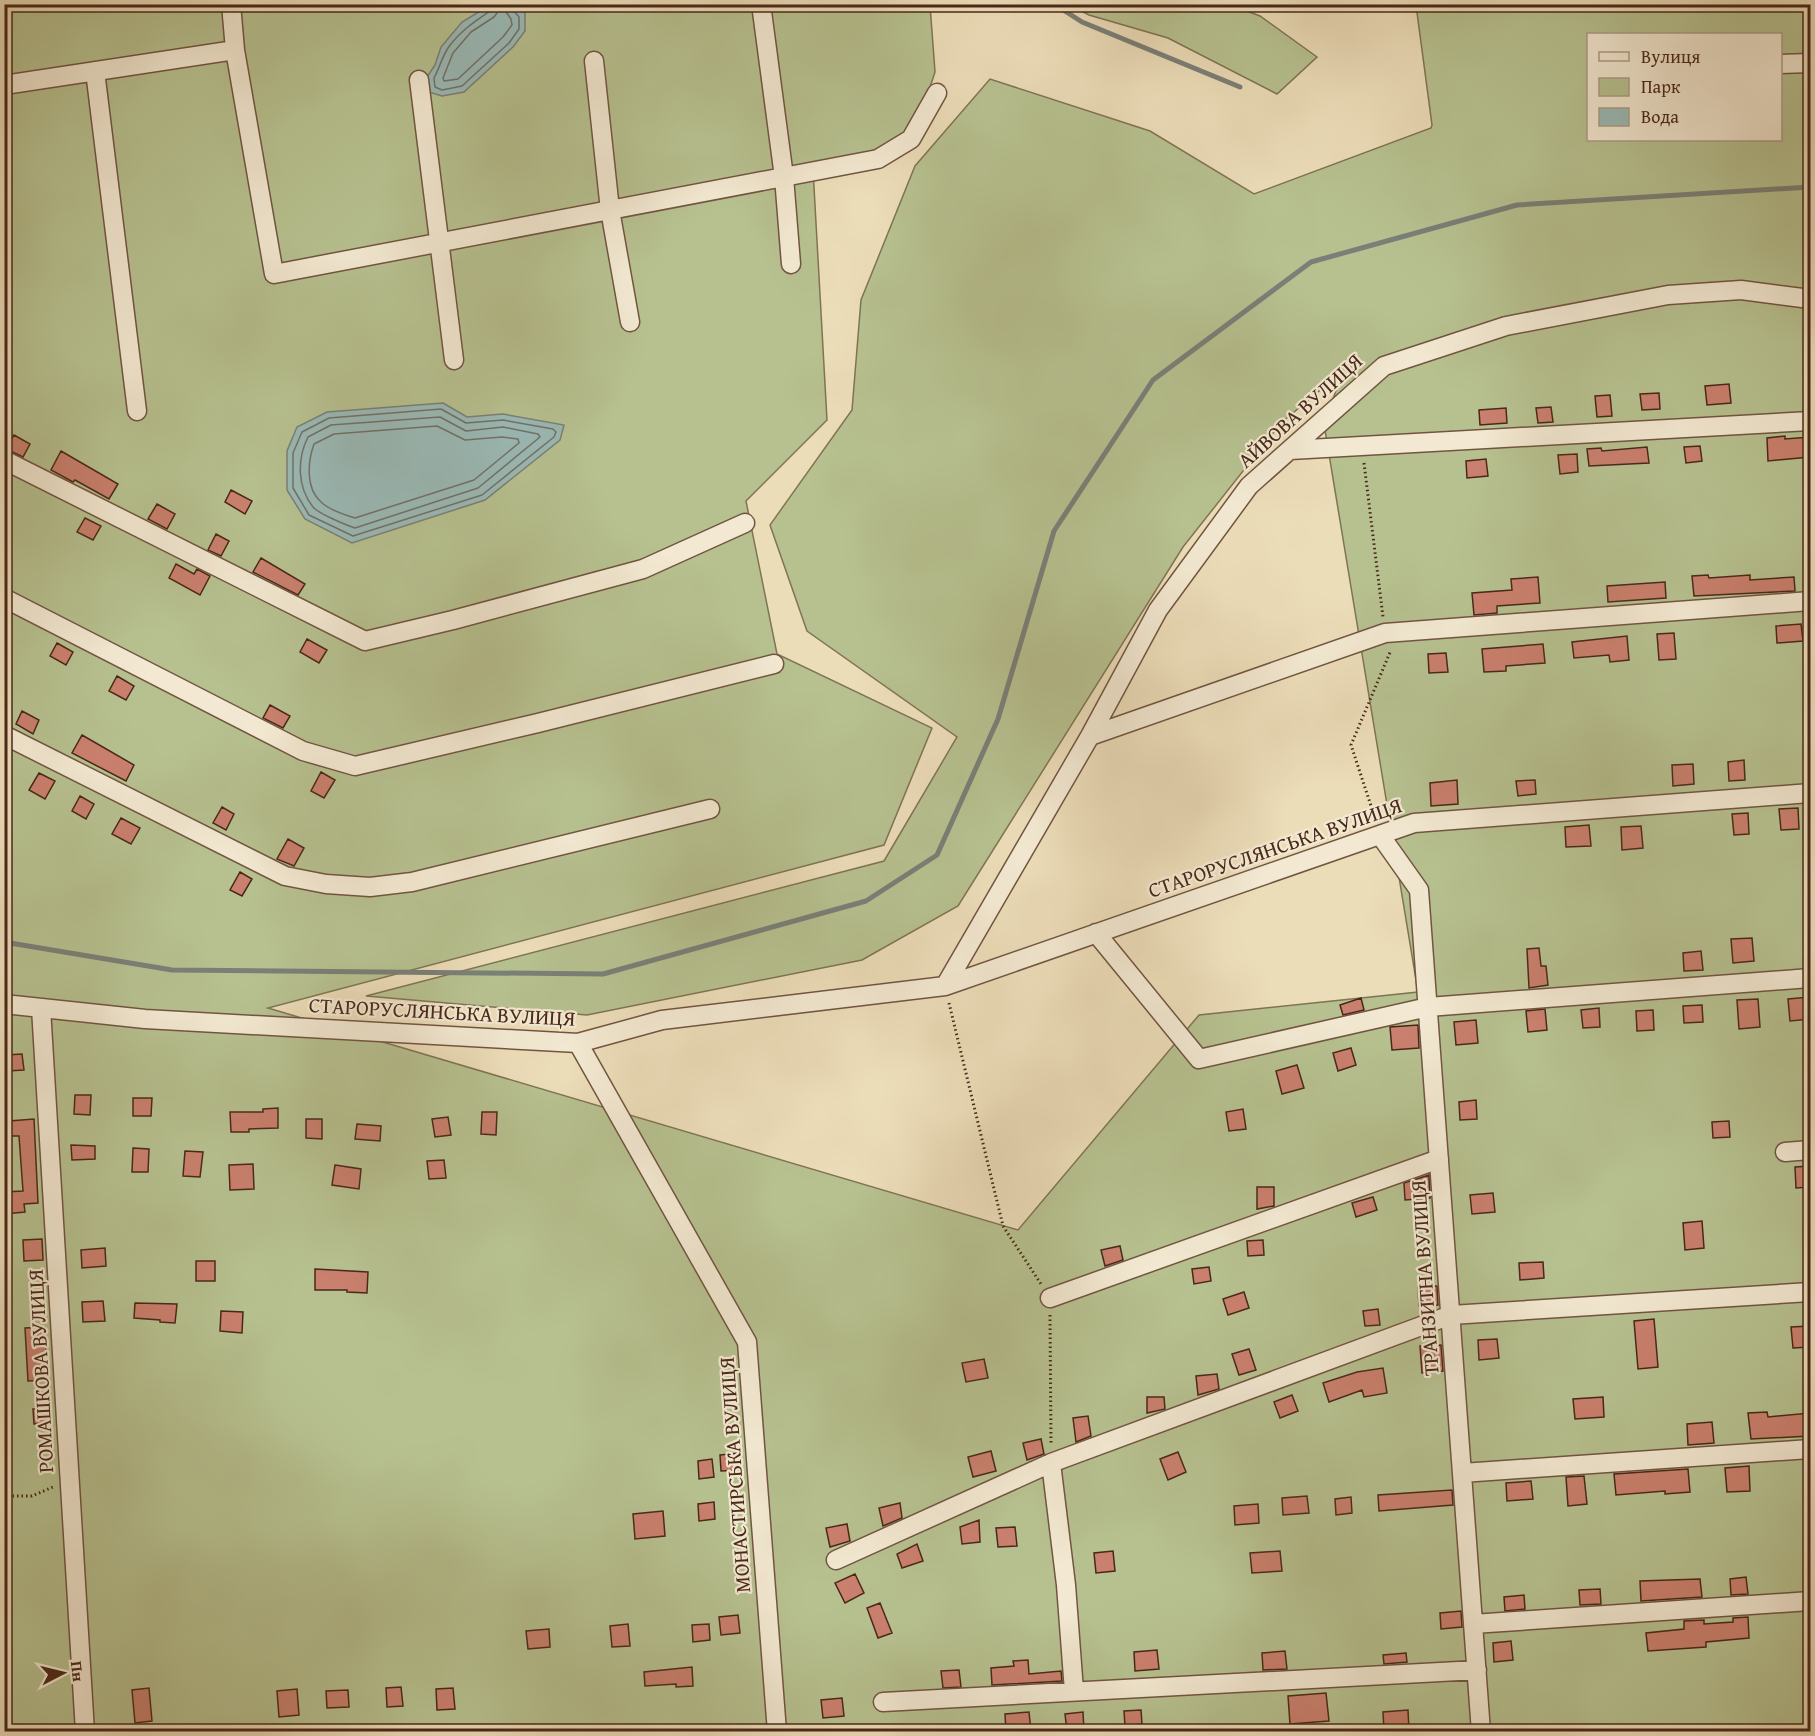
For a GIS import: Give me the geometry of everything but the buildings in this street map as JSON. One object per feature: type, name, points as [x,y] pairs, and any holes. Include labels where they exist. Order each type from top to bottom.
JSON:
[{"type":"street","points":[[231,4],[235,50],[274,274],[878,159],[911,139],[937,93]]},
{"type":"street","points":[[760,4],[784,177],[791,264]]},
{"type":"street","points":[[4,85],[235,50]]},
{"type":"street","points":[[594,61],[610,210],[630,322]]},
{"type":"street","points":[[1782,64],[1810,63]]},
{"type":"street","points":[[95,72],[137,411]]},
{"type":"street","points":[[419,80],[454,360]]},
{"type":"street","name":"АЙВОВА ВУЛИЦЯ","points":[[1090,736],[1158,610],[1249,486],[1384,366],[1506,326],[1668,295],[1741,290],[1810,299]]},
{"type":"street","points":[[1290,450],[1810,421]]},
{"type":"street","points":[[4,460],[365,641],[643,569],[745,523]]},
{"type":"street","points":[[4,598],[303,751],[355,766],[774,664]]},
{"type":"street","points":[[945,986],[1090,736],[1391,632],[1810,602]]},
{"type":"street","points":[[4,735],[285,876],[326,884],[370,888],[412,882],[710,809]]},
{"type":"street","name":"СТАРОРУСЛЯНСЬКА ВУЛИЦЯ","points":[[4,1004],[145,1019],[578,1043],[662,1020],[945,986],[1414,823],[1810,793]]},
{"type":"street","name":"ТРАНЗИТНА ВУЛИЦЯ","points":[[1380,835],[1419,890],[1481,1731]]},
{"type":"street","points":[[1096,933],[1198,1059],[1428,1007],[1810,978]]},
{"type":"street","name":"РОМАШКОВА ВУЛИЦЯ","points":[[41,1008],[85,1731]]},
{"type":"street","name":"МОНАСТИРСЬКА ВУЛИЦЯ","points":[[578,1043],[747,1342],[777,1731]]},
{"type":"street","points":[[1785,1152],[1810,1150]]},
{"type":"street","points":[[1050,1298],[1439,1159]]},
{"type":"street","points":[[836,1560],[1052,1463],[1451,1315],[1810,1292]]},
{"type":"street","points":[[1462,1473],[1810,1449]]},
{"type":"street","points":[[1052,1463],[1066,1585],[1074,1691]]},
{"type":"street","points":[[1473,1624],[1810,1601]]},
{"type":"street","points":[[883,1701],[1477,1670]]},
{"type":"path","points":[[1362,447],[1391,632],[1351,745],[1380,835]]},
{"type":"path","points":[[945,986],[1003,1226],[1050,1298],[1052,1463]]},
{"type":"path","points":[[4,1498],[32,1496],[60,1483],[68,1464]]},
{"type":"green space","points":[[5,5],[930,5],[935,72],[919,121],[894,148],[813,169],[827,420],[746,501],[777,654],[932,728],[884,845],[268,1008],[1018,1230],[1199,1015],[1418,992],[1324,424],[1343,371],[1281,423],[1183,547],[958,906],[862,960],[587,1015],[366,996],[884,861],[957,737],[807,631],[770,525],[852,410],[861,300],[915,166],[990,79],[1150,131],[1254,194],[1431,128],[1416,5],[1810,5],[1810,1731],[5,1732]]},
{"type":"green space","points":[[1070,5],[1231,5],[1260,16],[1317,57],[1277,94],[1168,38],[1089,15]]},
{"type":"water","points":[[490,5],[515,5],[525,13],[525,31],[513,47],[464,92],[442,96],[429,92],[427,77],[435,65],[441,47],[462,22]]},
{"type":"water","points":[[443,403],[467,417],[503,414],[564,425],[560,440],[485,500],[352,543],[305,519],[287,490],[287,451],[297,427],[327,412]]},
{"type":"waterway","points":[[1054,4],[1082,22],[1240,87]]},
{"type":"waterway","points":[[4,942],[172,970],[603,974],[866,901],[937,855],[998,719],[1054,531],[1153,380],[1311,262],[1517,205],[1810,187]]}]
